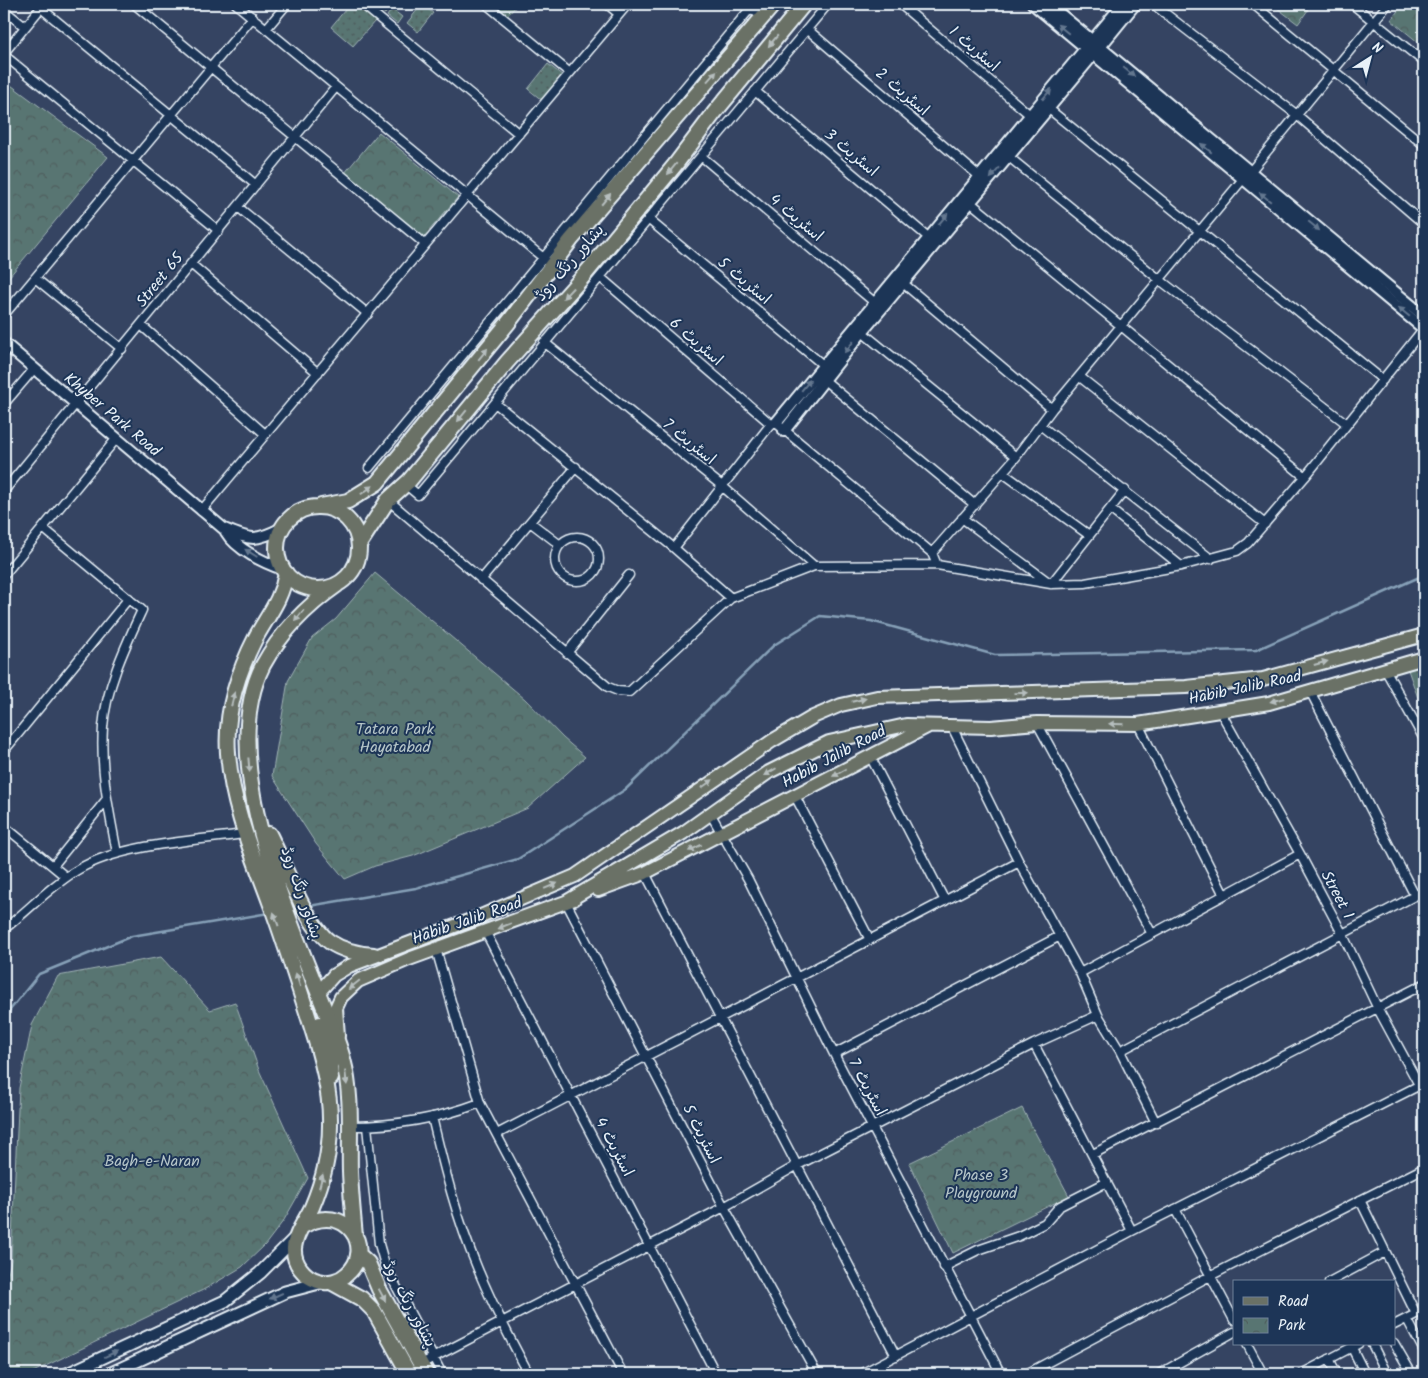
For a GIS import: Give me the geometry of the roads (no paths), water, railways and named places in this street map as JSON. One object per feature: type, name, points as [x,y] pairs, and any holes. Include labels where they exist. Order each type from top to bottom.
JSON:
[{"type":"highway","name":"پشاور رنگ روڈ","points":[[321,506],[348,501],[378,483],[548,262],[774,4]]},
{"type":"highway","name":"پشاور رنگ روڈ","points":[[360,543],[388,500],[405,484],[676,165],[715,112],[804,4]]},
{"type":"highway","points":[[321,506],[343,514],[357,532],[360,543],[357,563],[352,572],[337,585],[328,588],[309,588],[292,580],[284,571],[277,553],[278,536],[282,528],[289,518],[298,511],[321,506]]},
{"type":"highway","name":"پشاور رنگ روڈ","points":[[275,877],[244,834],[230,774],[228,751],[230,710],[241,671],[257,636],[278,604],[284,571]]},
{"type":"highway","name":"پشاور رنگ روڈ","points":[[300,1231],[319,1191],[327,1158],[330,1126],[329,1096],[295,952],[258,813],[249,770],[249,717],[263,666],[304,610],[337,585]]},
{"type":"highway","points":[[275,877],[309,916],[318,931],[328,940],[354,952],[374,955]]},
{"type":"highway","name":"پشاور رنگ روڈ","points":[[295,952],[318,993],[339,1046],[345,1070],[351,1126],[350,1172],[356,1237]]},
{"type":"highway","points":[[318,993],[314,1001],[315,1010],[331,1057],[332,1071],[329,1096]]},
{"type":"highway","points":[[329,1218],[345,1224],[356,1237],[358,1254],[352,1269],[339,1279],[327,1282],[307,1276],[297,1263],[294,1247],[300,1231],[313,1220],[329,1218]]},
{"type":"highway","name":"پشاور رنگ روڈ","points":[[358,1254],[368,1263],[379,1289],[427,1366]]},
{"type":"highway","name":"پشاور رنگ روڈ","points":[[327,1282],[362,1299],[374,1311],[405,1373]]},
{"type":"main road","points":[[318,993],[334,975],[374,955],[476,918],[575,876],[772,740],[813,717],[841,705],[877,697],[1186,687],[1263,679],[1424,635]]},
{"type":"main road","name":"Habib Jalib Road","points":[[339,1046],[336,1008],[351,986],[383,969],[486,933],[644,873],[723,834],[929,726],[991,727],[1037,723],[1138,724],[1269,703],[1424,658]]},
{"type":"main road","points":[[566,902],[598,884],[710,813],[769,772],[830,742],[892,727],[929,726]]},
{"type":"main road","points":[[586,868],[598,884]]},
{"type":"main road","points":[[67,1374],[225,1301],[260,1273],[300,1231]]},
{"type":"main road","points":[[109,1374],[285,1292],[327,1282]]},
{"type":"street","points":[[134,4],[425,244]]},
{"type":"street","points":[[236,4],[548,262]]},
{"type":"street","points":[[266,29],[287,4]]},
{"type":"street","points":[[362,4],[519,134]]},
{"type":"street","points":[[486,4],[570,73]]},
{"type":"street","points":[[607,4],[619,14]]},
{"type":"street","points":[[201,511],[628,4]]},
{"type":"street","points":[[405,484],[418,495],[828,4]]},
{"type":"street","name":"اسٹریٹ 1","points":[[900,4],[1030,115]]},
{"type":"street","points":[[388,500],[567,653],[608,687],[618,692],[629,692],[731,598],[814,566],[937,565],[1051,584],[1085,583],[1211,559],[1237,551],[1248,543],[1305,477],[1424,328],[1386,291],[1093,48],[1033,4]]},
{"type":"street","points":[[1048,4],[1093,48]]},
{"type":"street","points":[[674,548],[722,486],[874,302],[912,265],[970,202],[1049,109],[1122,4]]},
{"type":"street","points":[[784,431],[823,379],[902,283],[928,237],[1030,115],[1135,4]]},
{"type":"street","points":[[1153,4],[1297,115],[1424,224]]},
{"type":"street","points":[[1253,4],[1424,145]]},
{"type":"street","points":[[1352,4],[1424,62]]},
{"type":"street","points":[[937,565],[932,553],[1016,458],[1052,409],[1200,233],[1388,4]]},
{"type":"street","points":[[369,468],[548,262],[751,5],[764,17]]},
{"type":"street","points":[[219,231],[134,159],[4,54],[25,27],[43,6],[256,185]]},
{"type":"street","points":[[4,10],[25,27]]},
{"type":"street","points":[[4,316],[252,17]]},
{"type":"street","name":"اسٹریٹ 2","points":[[807,29],[980,176]]},
{"type":"street","name":"Street 65","points":[[4,490],[296,138],[336,87]]},
{"type":"street","name":"اسٹریٹ 3","points":[[755,91],[928,237]]},
{"type":"street","points":[[1049,109],[1383,380]]},
{"type":"street","name":"اسٹریٹ 4","points":[[701,156],[874,302]]},
{"type":"street","points":[[1009,157],[1160,280],[1347,424]]},
{"type":"street","points":[[970,202],[1305,477]]},
{"type":"street","points":[[238,207],[368,314]]},
{"type":"street","name":"اسٹریٹ 5","points":[[648,219],[823,365]]},
{"type":"street","points":[[191,264],[318,373]]},
{"type":"street","name":"اسٹریٹ 6","points":[[600,277],[773,424],[932,553]]},
{"type":"street","points":[[34,278],[122,349]]},
{"type":"street","points":[[902,283],[1052,409]]},
{"type":"street","points":[[1386,291],[1424,316]]},
{"type":"street","points":[[141,325],[265,434]]},
{"type":"street","points":[[862,332],[1016,458]]},
{"type":"street","name":"اسٹریٹ 7","points":[[544,342],[722,486],[814,566]]},
{"type":"street","name":"Khyber Park Road","points":[[4,343],[224,529]]},
{"type":"street","points":[[4,404],[34,369]]},
{"type":"street","points":[[1080,377],[1265,524]]},
{"type":"street","points":[[823,379],[975,505]]},
{"type":"street","points":[[495,403],[576,467],[731,598]]},
{"type":"street","points":[[1040,425],[1211,559]]},
{"type":"street","points":[[4,575],[117,438]]},
{"type":"street","points":[[481,580],[576,467]]},
{"type":"street","points":[[1003,473],[1089,535]]},
{"type":"street","points":[[1051,584],[1125,490]]},
{"type":"street","points":[[1110,509],[1181,566]]},
{"type":"street","points":[[962,518],[1051,584]]},
{"type":"street","points":[[530,522],[560,545]]},
{"type":"street","points":[[44,528],[142,610],[114,676],[104,725],[103,769],[106,800],[117,853]]},
{"type":"street","points":[[224,529],[245,538],[255,539],[282,528]]},
{"type":"street","points":[[224,529],[229,538],[243,548],[284,571]]},
{"type":"street","points":[[572,537],[587,539],[597,550],[599,557],[595,571],[584,580],[577,581],[563,576],[556,565],[556,551],[560,545],[572,537]]},
{"type":"street","points":[[567,653],[629,575]]},
{"type":"street","points":[[4,751],[129,598]]},
{"type":"street","points":[[1385,668],[1424,739]]},
{"type":"street","points":[[1310,692],[1415,896]]},
{"type":"street","name":"Street 1","points":[[1220,711],[1300,854],[1343,935],[1378,1009],[1422,1084],[1424,1094]]},
{"type":"street","points":[[1037,723],[1152,934]]},
{"type":"street","points":[[1138,724],[1224,895]]},
{"type":"street","points":[[952,727],[1019,862],[1080,973],[1098,1015],[1120,1050],[1156,1123]]},
{"type":"street","points":[[870,756],[945,901]]},
{"type":"street","points":[[795,796],[870,940]]},
{"type":"street","points":[[53,866],[106,800]]},
{"type":"street","name":"اسٹریٹ 7","points":[[710,813],[748,879],[834,1054],[874,1128],[944,1267],[1002,1374]]},
{"type":"street","points":[[4,826],[66,877]]},
{"type":"street","points":[[4,929],[66,877],[96,860],[117,853],[244,834]]},
{"type":"street","points":[[1080,973],[1300,854]]},
{"type":"street","points":[[497,1134],[572,1097],[1019,862]]},
{"type":"street","points":[[644,873],[896,1356]]},
{"type":"street","points":[[1120,1050],[1424,891]]},
{"type":"street","name":"اسٹریٹ 5","points":[[566,902],[724,1208],[817,1374]]},
{"type":"street","name":"اسٹریٹ 4","points":[[486,933],[716,1374]]},
{"type":"street","points":[[834,1054],[1060,936]]},
{"type":"street","points":[[436,950],[480,1103],[623,1374]]},
{"type":"street","points":[[1093,1154],[1424,984]]},
{"type":"street","points":[[427,1366],[500,1321],[724,1208],[796,1166],[874,1128],[1034,1044],[1098,1015]]},
{"type":"street","points":[[1034,1044],[1132,1231]]},
{"type":"street","points":[[861,1374],[1132,1231],[1422,1084]]},
{"type":"street","points":[[351,1126],[367,1126],[432,1117],[480,1103]]},
{"type":"street","points":[[432,1117],[458,1216],[476,1266],[500,1321],[529,1374]]},
{"type":"street","points":[[367,1126],[379,1244],[427,1366],[442,1374]]},
{"type":"street","points":[[1026,1374],[1210,1276],[1424,1168]]},
{"type":"street","points":[[944,1267],[978,1250],[1019,1236],[1045,1224],[1060,1206],[1107,1182]]},
{"type":"street","points":[[1360,1200],[1416,1314]]},
{"type":"street","points":[[1175,1209],[1233,1318]]},
{"type":"street","points":[[1333,1280],[1385,1252]]},
{"type":"street","points":[[1396,1324],[1424,1310]]},
{"type":"street","points":[[1407,1319],[1424,1351]]},
{"type":"street","points":[[1159,1374],[1233,1333]]},
{"type":"street","points":[[1248,1346],[1263,1374]]},
{"type":"street","points":[[1306,1373],[1355,1346],[1365,1374]]},
{"type":"street","points":[[1373,1346],[1387,1374]]},
{"type":"street","points":[[1396,1346],[1412,1374]]},
{"type":"street","points":[[1329,1359],[1337,1374]]},
{"type":"waterway","points":[[309,906],[416,888],[518,859],[626,789],[774,645],[820,616],[871,621],[995,655],[1256,650],[1424,575]]},
{"type":"waterway","points":[[4,1029],[6,1015],[39,974],[132,936],[269,913]]},
{"type":"park label","name":"Tatara Park Hayatabad","points":[[395,738]]},
{"type":"park label","name":"Bagh-e-Naran","points":[[152,1161]]},
{"type":"park label","name":"Phase 3 Playground","points":[[981,1184]]}]
